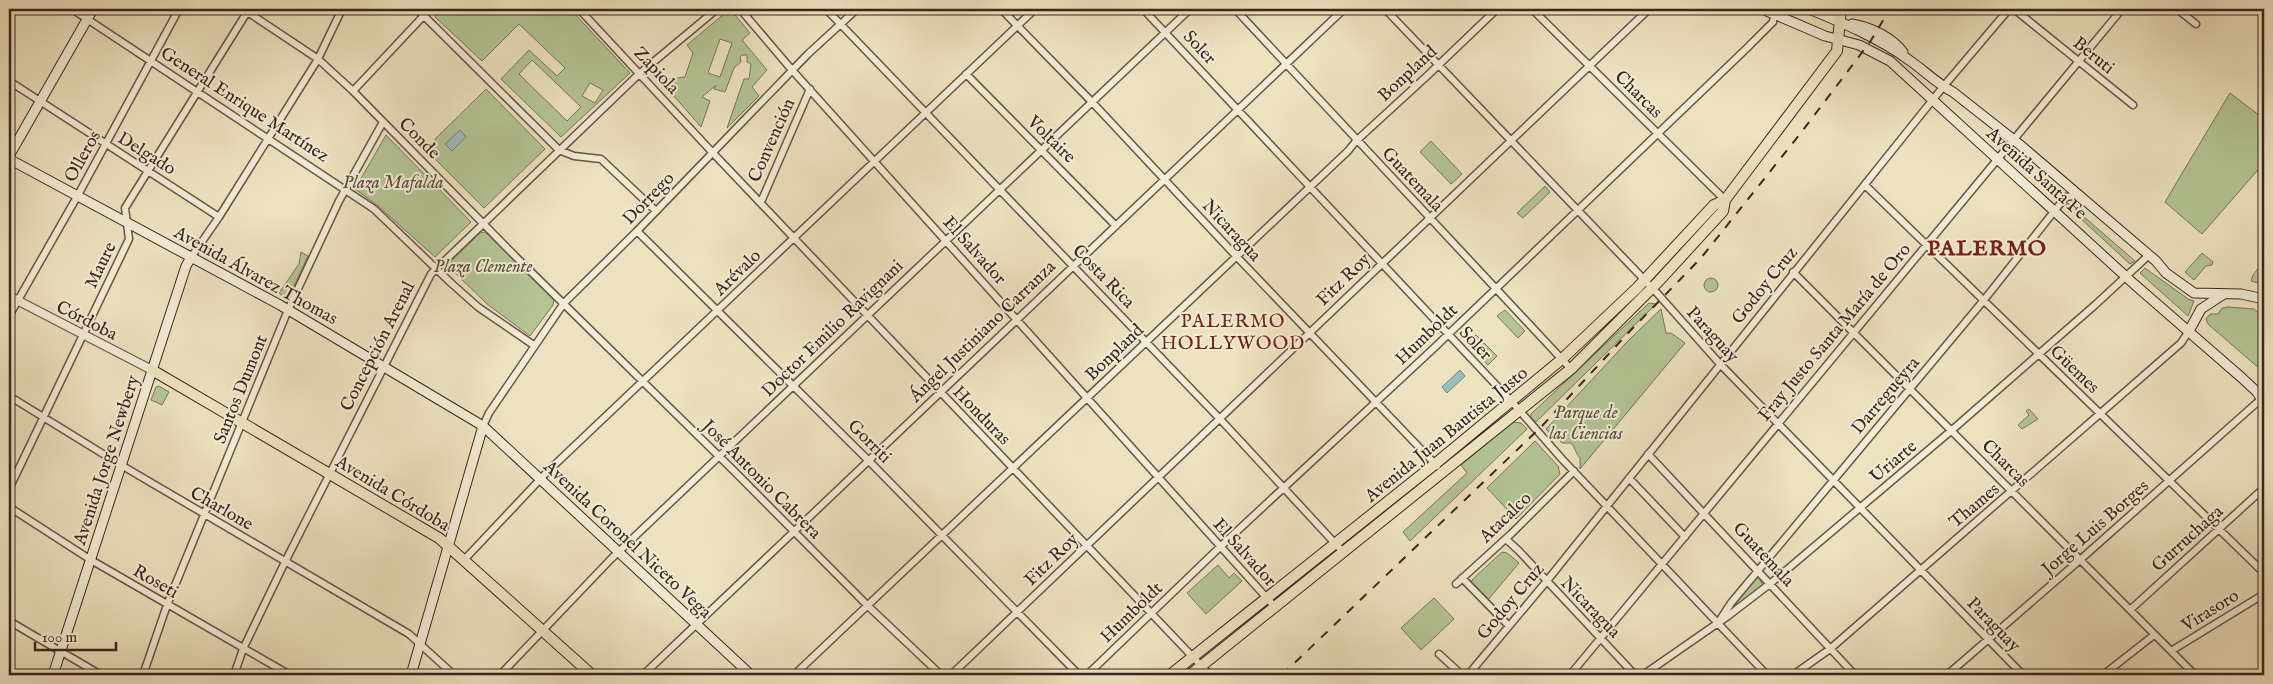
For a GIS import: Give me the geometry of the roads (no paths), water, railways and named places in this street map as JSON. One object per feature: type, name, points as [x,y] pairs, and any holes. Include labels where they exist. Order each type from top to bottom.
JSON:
[{"type":"main road","points":[[9,157],[93,9]]},
{"type":"main road","name":"Avenida Santa Fe","points":[[1762,9],[1776,12],[1839,41],[1859,45],[1890,61],[2176,322],[2189,331],[2261,396]]},
{"type":"main road","name":"Avenida Santa Fe","points":[[1809,9],[1839,21],[1886,45],[1909,60],[1943,87],[1953,92],[2014,139],[2149,255],[2166,273],[2189,290],[2198,293],[2250,295],[2264,299]]},
{"type":"main road","name":"Avenida Juan Bautista Justo","points":[[1170,675],[1512,402],[1648,284],[1723,211],[1725,200],[1837,52],[1840,9]]},
{"type":"main road","name":"Avenida Álvarez Thomas","points":[[9,157],[288,310],[483,426]]},
{"type":"main road","name":"Avenida Jorge Newbery","points":[[53,675],[186,266],[192,256]]},
{"type":"main road","name":"Avenida Juan Bautista Justo","points":[[1190,675],[1571,369],[1648,284]]},
{"type":"main road","points":[[2189,331],[2201,309],[2224,293]]},
{"type":"main road","name":"Avenida Córdoba","points":[[152,370],[330,473],[449,546],[592,675]]},
{"type":"main road","points":[[411,675],[483,426]]},
{"type":"main road","name":"Avenida Coronel Niceto Vega","points":[[483,426],[751,675]]},
{"type":"street","name":"General Enrique Martínez","points":[[72,9],[198,91],[374,210],[478,307],[535,346]]},
{"type":"street","name":"Olleros","points":[[9,316],[179,9]]},
{"type":"street","points":[[192,256],[219,217],[318,59],[342,9]]},
{"type":"street","points":[[417,9],[559,150],[574,156],[601,159],[656,211]]},
{"type":"street","points":[[353,91],[430,9]]},
{"type":"street","name":"Zapiola","points":[[579,9],[712,152]]},
{"type":"street","name":"Concepción Arenal","points":[[234,675],[243,649],[285,562],[424,284],[436,269],[483,222],[639,74],[717,9]]},
{"type":"street","name":"El Salvador","points":[[740,9],[792,70],[1275,608]]},
{"type":"street","name":"Costa Rica","points":[[826,9],[1220,419],[1343,552]]},
{"type":"street","name":"Dorrego","points":[[483,426],[489,413],[564,303],[638,231],[792,70],[857,9]]},
{"type":"street","name":"Nicaragua","points":[[1001,9],[1092,102],[1442,472]]},
{"type":"street","name":"Arévalo","points":[[464,560],[540,478],[1035,9]]},
{"type":"street","name":"Soler","points":[[1143,9],[1767,675]]},
{"type":"street","name":"Doctor Emilio Ravignani","points":[[500,675],[618,552],[1190,9]]},
{"type":"street","name":"Guatemala","points":[[1235,9],[1571,369]]},
{"type":"street","name":"Ángel Justiniano Carranza","points":[[643,675],[1344,9]]},
{"type":"street","name":"Paraguay","points":[[1385,9],[1511,142],[1579,210],[1720,364],[2023,675]]},
{"type":"street","name":"Bonpland","points":[[794,675],[1014,470],[1146,342],[1348,152],[1356,140],[1497,9]]},
{"type":"street","name":"Charcas","points":[[1532,9],[1725,200]]},
{"type":"street","name":"Fitz Roy","points":[[951,675],[1649,9]]},
{"type":"street","name":"Godoy Cruz","points":[[1468,675],[1546,582],[1943,87],[2009,9]]},
{"type":"street","name":"Beruti","points":[[2014,9],[2133,105]]},
{"type":"street","name":"Fray Justo Santa María de Oro","points":[[1570,675],[1853,331],[2122,9]]},
{"type":"street","points":[[2177,9],[2196,24]]},
{"type":"street","name":"Conde","points":[[247,10],[318,59],[353,91],[518,259],[564,303]]},
{"type":"street","name":"Maure","points":[[9,489],[129,239],[125,208],[247,10]]},
{"type":"street","name":"Humboldt","points":[[1087,675],[1658,134],[1773,22],[1776,12]]},
{"type":"street","name":"Voltaire","points":[[966,74],[1116,226]]},
{"type":"street","name":"Delgado","points":[[9,81],[219,217]]},
{"type":"street","name":"Convención","points":[[760,202],[810,90]]},
{"type":"street","name":"Santos Dumont","points":[[143,675],[167,604],[288,310],[345,189],[383,122]]},
{"type":"street","name":"Honduras","points":[[712,152],[1210,675]]},
{"type":"street","name":"Güemes","points":[[1865,186],[2264,574]]},
{"type":"street","name":"Darregueyra","points":[[1718,623],[1731,603],[1984,300],[2066,197],[2080,195]]},
{"type":"street","name":"Gorriti","points":[[638,231],[717,312],[868,460],[1079,675]]},
{"type":"street","name":"Uriarte","points":[[1643,675],[1718,623],[1771,583],[1952,430],[2127,277],[2149,255]]},
{"type":"street","name":"Charcas","points":[[1793,272],[2195,675]]},
{"type":"street","name":"Córdoba","points":[[9,296],[152,370]]},
{"type":"street","name":"José Antonio Cabrera","points":[[564,303],[868,606],[941,675]]},
{"type":"street","name":"Thames","points":[[1794,675],[1830,649],[2013,491],[2181,343],[2189,331]]},
{"type":"street","name":"Charlone","points":[[9,396],[121,466],[409,634],[454,675]]},
{"type":"street","name":"Jorge Luis Borges","points":[[1947,675],[2169,481],[2261,396]]},
{"type":"street","name":"Guatemala","points":[[1648,454],[1705,512],[1855,675]]},
{"type":"street","name":"Atacalco","points":[[1456,584],[1506,539],[1574,471]]},
{"type":"street","points":[[1629,478],[1685,537]]},
{"type":"street","name":"Gurruchaga","points":[[2130,610],[2264,488]]},
{"type":"street","name":"Roseti","points":[[9,507],[91,560],[290,675]]},
{"type":"street","name":"Nicaragua","points":[[1506,539],[1635,675]]},
{"type":"street","points":[[1462,578],[1509,626]]},
{"type":"street","name":"Virasoro","points":[[2171,651],[2264,594]]},
{"type":"street","points":[[9,621],[101,675]]},
{"type":"street","points":[[2103,675],[2154,635]]},
{"type":"street","points":[[1439,654],[1462,675]]},
{"type":"water","points":[[460,130],[466,137],[452,151],[445,144]]},
{"type":"water","points":[[1460,370],[1465,376],[1447,393],[1442,387]]},
{"type":"railway","points":[[1282,675],[1542,426],[1701,258],[1800,134],[1870,42],[1890,9]]},
{"type":"district","name":"PALERMO","points":[[1987,247]]},
{"type":"district","name":"PALERMO HOLLYWOOD","points":[[1233,331]]},
{"type":"park label","name":"Plaza Mafalda","points":[[393,182]]},
{"type":"park label","name":"Plaza Clemente","points":[[483,266]]},
{"type":"park label","name":"Parque de las Ciencias","points":[[1586,422]]}]
